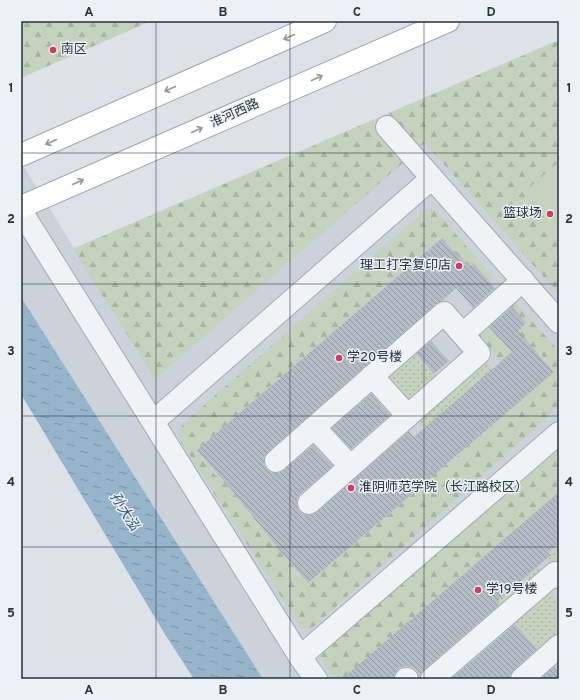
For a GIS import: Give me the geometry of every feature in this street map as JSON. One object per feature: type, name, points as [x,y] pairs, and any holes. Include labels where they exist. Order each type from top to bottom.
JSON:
[{"type":"main road","points":[[21,155],[325,21]]},
{"type":"main road","name":"淮河西路","points":[[21,208],[448,21]]},
{"type":"lane","points":[[387,127],[559,322]]},
{"type":"lane","points":[[153,422],[432,178]]},
{"type":"lane","points":[[21,211],[300,657],[316,679]]},
{"type":"lane","points":[[463,334],[523,280]]},
{"type":"lane","points":[[276,461],[444,313],[479,353],[308,503]]},
{"type":"lane","points":[[372,376],[408,416]]},
{"type":"lane","points":[[314,427],[350,466]]},
{"type":"lane","points":[[300,657],[559,433]]},
{"type":"lane","points":[[432,679],[552,570]]},
{"type":"lane","points":[[520,676],[559,646]]},
{"type":"shaded area","name":"淮阴师范学院（长江路校区）","points":[[559,40],[559,679],[263,679],[21,297],[21,162],[74,248]]},
{"type":"green space","name":"南区","points":[[21,21],[151,21],[21,78]]},
{"type":"green space","points":[[559,40],[559,162],[524,193],[559,234],[559,294],[425,143],[418,148],[389,113]]},
{"type":"green space","points":[[371,121],[405,161],[155,379],[73,249]]},
{"type":"green space","name":"篮球场","points":[[559,162],[559,234],[523,193]]},
{"type":"green space","points":[[431,209],[437,212],[493,277],[491,283],[468,268],[456,251],[454,252],[441,238],[197,450],[212,467],[210,469],[216,476],[218,474],[223,480],[295,569],[293,571],[300,578],[342,554],[429,480],[427,477],[444,462],[447,465],[461,453],[459,450],[474,436],[477,439],[496,422],[494,419],[512,404],[514,406],[554,372],[540,353],[501,362],[476,335],[483,320],[504,343],[526,323],[507,302],[514,301],[559,351],[559,407],[311,629],[301,628],[179,439],[179,431],[184,423],[425,210]]},
{"type":"green space","points":[[413,351],[437,379],[412,404],[382,372]]},
{"type":"green space","points":[[483,361],[493,369],[424,429],[417,421]]},
{"type":"green space","points":[[559,450],[559,492],[347,679],[335,679],[323,663],[321,655],[325,646]]},
{"type":"green space","points":[[559,543],[559,570],[547,558],[551,555],[549,552]]},
{"type":"green space","points":[[539,565],[543,573],[484,624],[478,617]]},
{"type":"green space","points":[[549,590],[559,600],[559,640],[514,679],[505,679],[538,650],[512,621]]},
{"type":"green space","points":[[559,652],[559,669],[548,679],[528,679]]},
{"type":"water","name":"孙大泓","points":[[21,297],[263,679],[194,679],[166,636],[21,394]]},
{"type":"building","points":[[442,238],[454,252],[456,251],[469,267],[473,263],[495,288],[473,308],[456,288],[268,452],[264,457],[264,464],[267,470],[272,473],[279,473],[284,470],[313,445],[333,466],[300,494],[297,499],[299,511],[305,515],[312,515],[317,512],[409,431],[414,437],[512,352],[489,327],[512,307],[526,323],[518,331],[554,372],[308,583],[197,450]]},
{"type":"building","points":[[431,341],[449,361],[434,374],[416,354]]},
{"type":"building","points":[[371,394],[390,415],[351,449],[332,428]]},
{"type":"building","name":"学19号楼","points":[[559,492],[559,543],[549,552],[551,555],[496,602],[499,605],[424,670],[420,675],[420,679],[418,672],[414,668],[407,666],[399,668],[395,673],[394,679],[342,679]]},
{"type":"building","points":[[515,624],[537,649],[514,670],[510,675],[510,679],[451,679]]},
{"type":"building","points":[[554,667],[559,673],[559,679],[541,679]]},
{"type":"place","name":"南区","points":[[53,50]]},
{"type":"place","name":"篮球场","points":[[550,214]]},
{"type":"place","name":"理工打字复印店","points":[[459,266]]},
{"type":"place","name":"学20号楼","points":[[339,358]]},
{"type":"place","name":"淮阴师范学院（长江路校区）","points":[[351,488]]},
{"type":"place","name":"学19号楼","points":[[478,590]]}]
